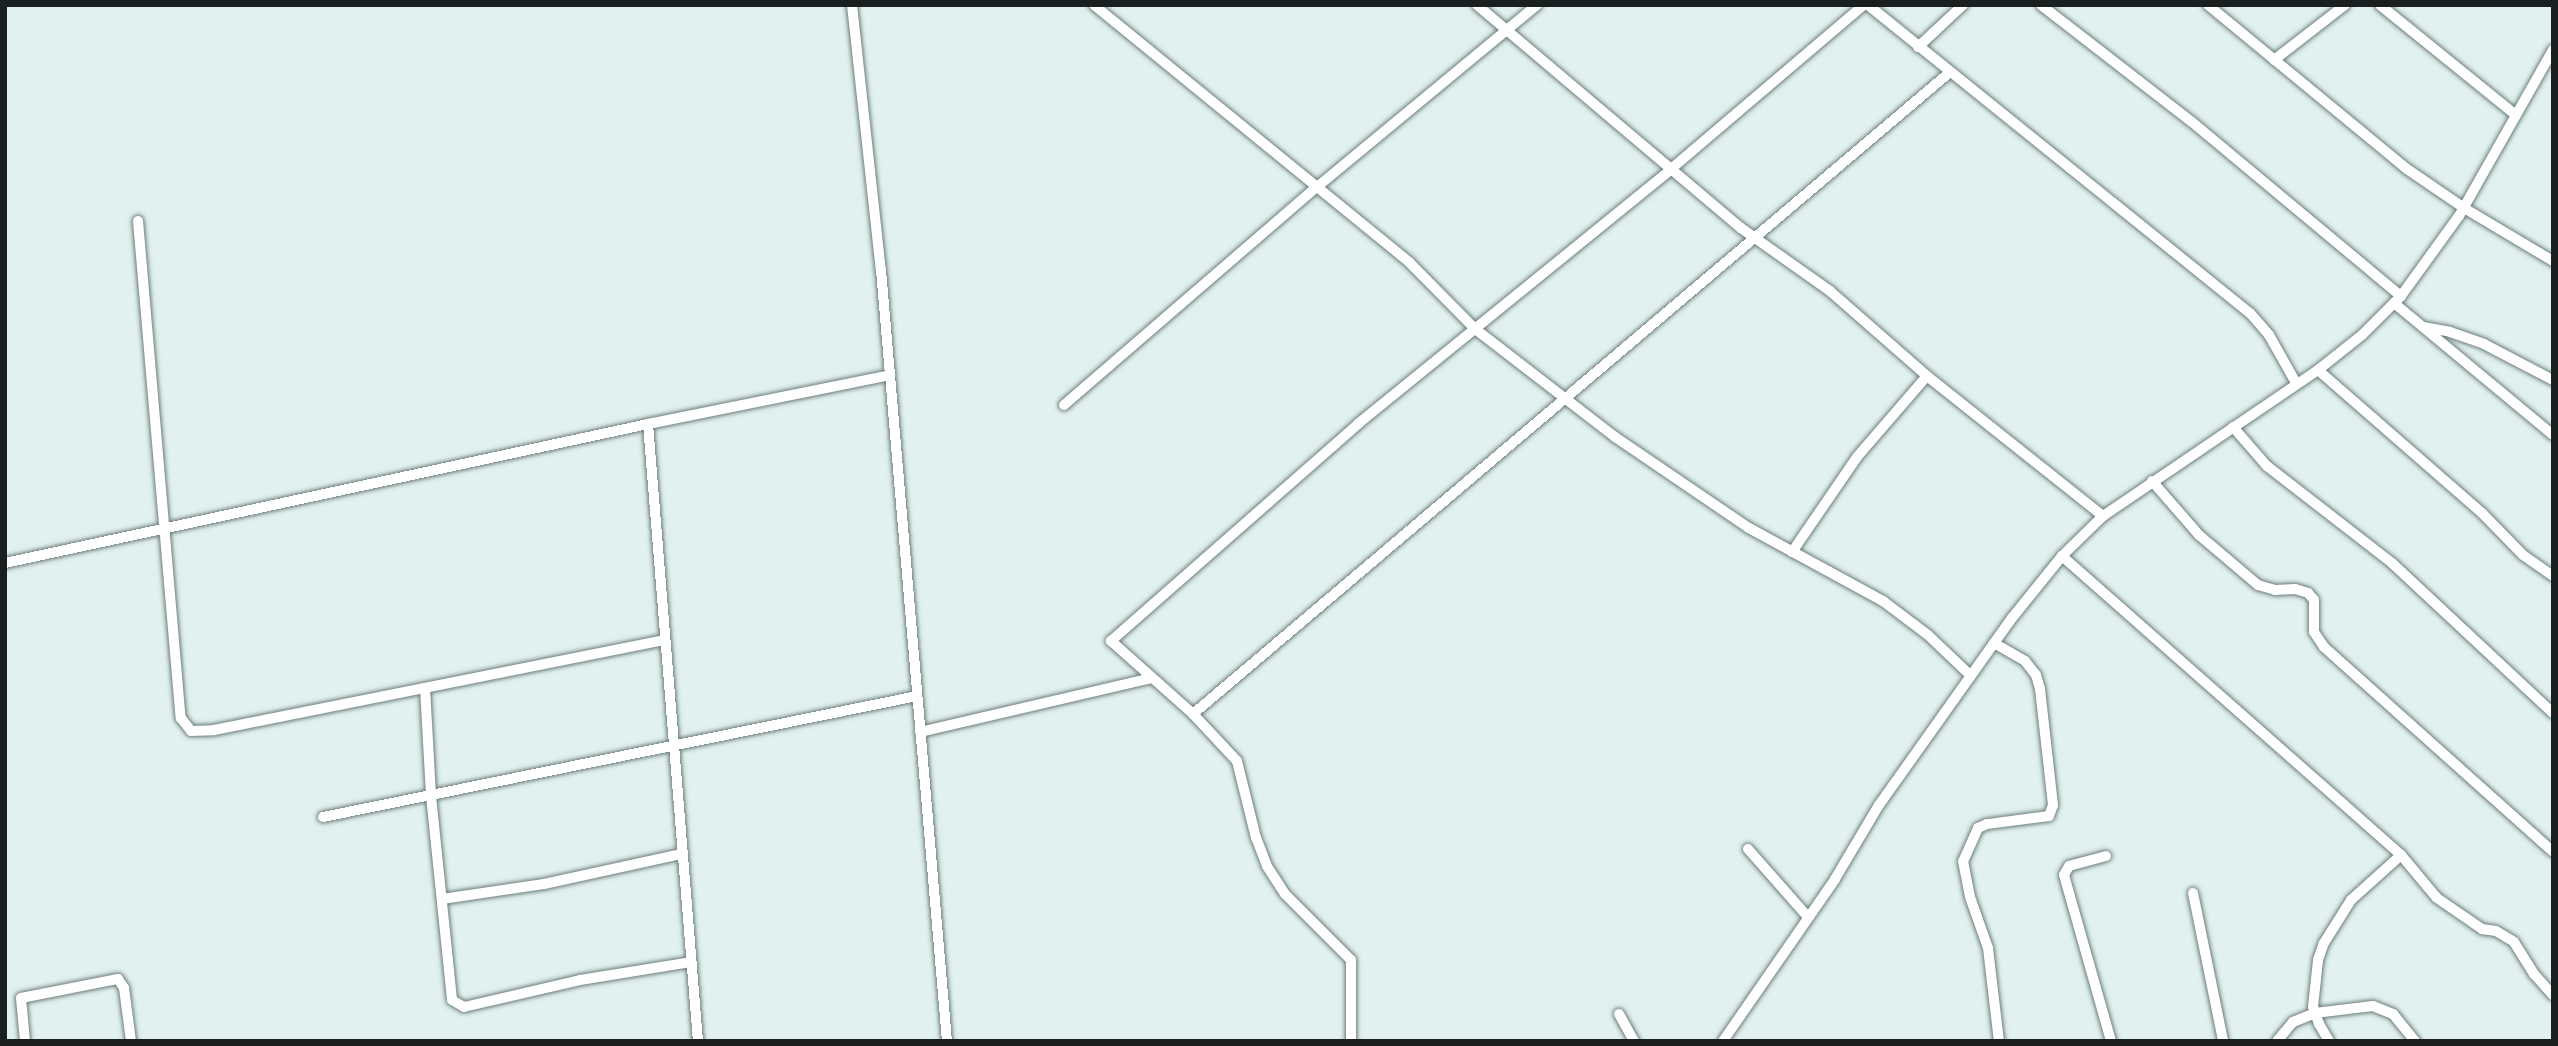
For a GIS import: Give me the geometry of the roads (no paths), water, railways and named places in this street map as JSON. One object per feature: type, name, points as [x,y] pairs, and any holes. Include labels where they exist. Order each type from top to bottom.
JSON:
[{"type":"street","points":[[852,5],[890,375],[947,1041]]},
{"type":"street","points":[[1094,5],[1410,263],[1474,328],[1615,437],[1749,528],[1883,601],[1928,635],[1971,676]]},
{"type":"street","points":[[1477,5],[1671,169],[1755,237],[1830,291],[1927,376],[2103,516]]},
{"type":"street","points":[[1064,405],[1317,187],[1537,5]]},
{"type":"street","points":[[1351,1041],[1351,960],[1286,894],[1266,866],[1237,761],[1193,714],[1111,641],[1359,423],[1671,169],[1866,5],[2250,313],[2269,335],[2296,383]]},
{"type":"street","points":[[1918,47],[1963,5]]},
{"type":"street","points":[[2040,5],[2192,122],[2397,300],[2422,327],[2553,435]]},
{"type":"street","points":[[2208,5],[2407,169],[2463,208],[2553,261]]},
{"type":"street","points":[[2274,61],[2345,5]]},
{"type":"street","points":[[2381,5],[2516,115]]},
{"type":"street","points":[[1723,1041],[1835,879],[1879,805],[1994,643],[2062,556],[2103,516],[2318,370],[2362,335],[2397,300],[2463,208],[2553,50]]},
{"type":"street","points":[[1193,714],[1950,72]]},
{"type":"street","points":[[138,220],[181,718],[191,731],[214,730],[665,640]]},
{"type":"street","points":[[2422,327],[2451,332],[2484,344],[2553,380]]},
{"type":"street","points":[[2318,370],[2482,513],[2523,555],[2553,576]]},
{"type":"street","points":[[5,563],[648,424],[890,375]]},
{"type":"street","points":[[1792,552],[1857,457],[1927,376]]},
{"type":"street","points":[[648,424],[698,1041]]},
{"type":"street","points":[[2233,427],[2267,466],[2392,563],[2553,713]]},
{"type":"street","points":[[2152,481],[2199,535],[2258,584],[2276,590],[2308,593],[2314,600],[2314,632],[2324,647],[2553,852]]},
{"type":"street","points":[[2062,556],[2401,855],[2437,898],[2482,929],[2496,931],[2514,942],[2534,975],[2553,995]]},
{"type":"street","points":[[1994,643],[2025,661],[2036,675],[2040,689],[2053,805],[2049,816],[1987,824],[1978,828],[1963,860],[1970,897],[1988,948],[1999,1041]]},
{"type":"street","points":[[920,732],[1152,678]]},
{"type":"street","points":[[425,688],[431,796],[452,1000],[464,1007],[580,980],[691,962]]},
{"type":"street","points":[[323,817],[917,696]]},
{"type":"street","points":[[1748,849],[1808,917]]},
{"type":"street","points":[[442,899],[544,884],[682,854]]},
{"type":"street","points":[[2329,1041],[2315,1013],[2314,988],[2324,943],[2351,900],[2401,855]]},
{"type":"street","points":[[2106,856],[2070,866],[2064,875],[2111,1041]]},
{"type":"street","points":[[2193,893],[2223,1041]]},
{"type":"street","points":[[25,1041],[21,998],[118,979],[124,988],[131,1041]]},
{"type":"street","points":[[2277,1041],[2293,1022],[2315,1013],[2373,1006],[2393,1014],[2415,1041]]},
{"type":"street","points":[[1619,1014],[1634,1041]]}]
